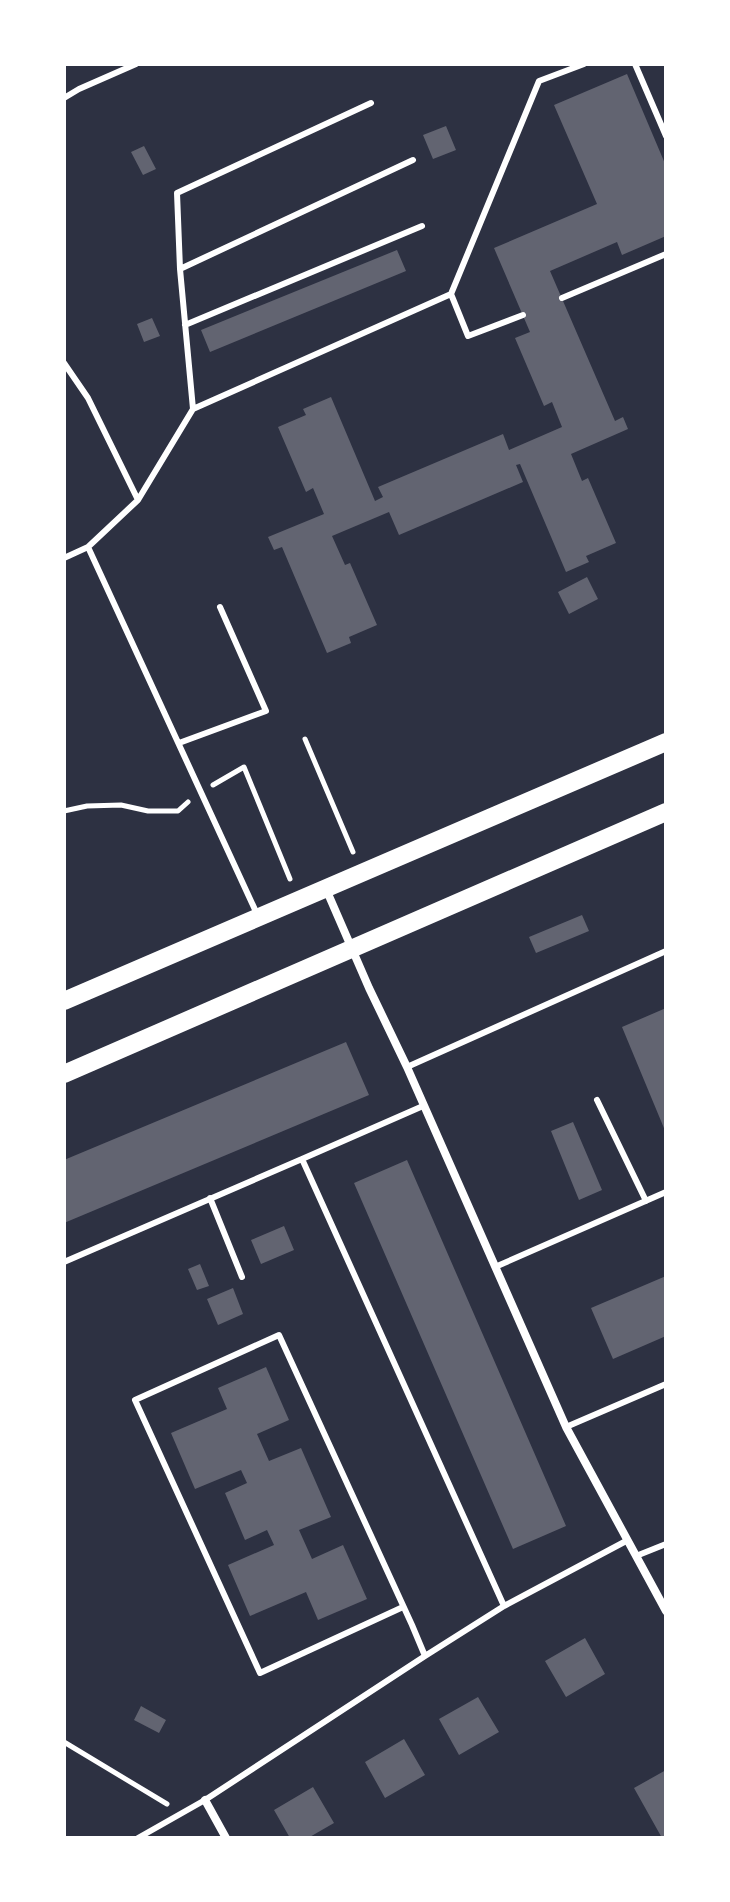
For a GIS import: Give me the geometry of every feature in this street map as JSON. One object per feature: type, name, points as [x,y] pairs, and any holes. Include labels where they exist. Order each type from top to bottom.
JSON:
[{"type":"main road","points":[[64,1001],[666,742]]},
{"type":"main road","points":[[64,1074],[666,812]]},
{"type":"street","points":[[325,889],[566,1427],[666,1611]]},
{"type":"street","points":[[205,1800],[226,1838]]},
{"type":"lane","points":[[64,98],[136,64]]},
{"type":"lane","points":[[64,558],[88,547],[138,500],[193,409],[451,294],[539,81],[584,64]]},
{"type":"lane","points":[[635,64],[666,136]]},
{"type":"lane","points":[[193,409],[180,269],[177,193],[371,103]]},
{"type":"lane","points":[[180,269],[413,160]]},
{"type":"lane","points":[[185,325],[422,226]]},
{"type":"lane","points":[[562,298],[666,254]]},
{"type":"lane","points":[[451,294],[468,336],[523,315]]},
{"type":"lane","points":[[64,363],[88,398],[138,500]]},
{"type":"lane","points":[[88,547],[259,918]]},
{"type":"lane","points":[[179,743],[266,711],[220,607]]},
{"type":"lane","points":[[407,1067],[666,951]]},
{"type":"lane","points":[[597,1100],[646,1201]]},
{"type":"lane","points":[[64,1262],[423,1106]]},
{"type":"lane","points":[[302,1159],[504,1606]]},
{"type":"lane","points":[[495,1267],[666,1192]]},
{"type":"lane","points":[[210,1198],[242,1277]]},
{"type":"lane","points":[[403,1607],[260,1673],[135,1400],[279,1335],[403,1607],[425,1656]]},
{"type":"lane","points":[[566,1427],[666,1384]]},
{"type":"lane","points":[[138,1838],[205,1800],[504,1606],[628,1540]]},
{"type":"lane","points":[[636,1556],[666,1544]]},
{"type":"path","points":[[305,739],[357,863]]},
{"type":"path","points":[[64,811],[87,806],[121,805],[148,811],[178,811],[201,792],[244,767],[292,884]]},
{"type":"path","points":[[64,1742],[181,1813]]},
{"type":"building","points":[[627,74],[666,166],[666,236],[622,255],[617,242],[550,271],[615,421],[623,417],[628,429],[571,454],[582,481],[588,478],[616,543],[586,556],[589,562],[566,572],[520,464],[516,465],[523,482],[399,535],[389,512],[332,536],[345,565],[350,563],[377,625],[349,637],[351,643],[327,653],[282,547],[274,550],[268,537],[324,514],[313,488],[306,492],[278,427],[306,415],[303,409],[331,397],[375,501],[383,497],[378,487],[503,434],[509,450],[562,427],[552,402],[544,406],[515,338],[530,332],[494,248],[597,204],[554,105]]},
{"type":"building","points":[[446,126],[456,150],[433,159],[423,135]]},
{"type":"building","points":[[144,146],[156,169],[143,175],[131,152]]},
{"type":"building","points":[[397,250],[406,271],[210,352],[201,330]]},
{"type":"building","points":[[152,318],[160,336],[144,342],[137,324]]},
{"type":"building","points":[[587,577],[598,599],[569,614],[558,592]]},
{"type":"building","points":[[582,915],[589,931],[536,953],[529,937]]},
{"type":"building","points":[[666,1008],[666,1133],[622,1027]]},
{"type":"building","points":[[346,1042],[369,1095],[64,1223],[64,1160]]},
{"type":"building","points":[[573,1122],[602,1190],[579,1200],[551,1131]]},
{"type":"building","points":[[407,1160],[566,1526],[513,1549],[354,1183]]},
{"type":"building","points":[[284,1226],[294,1250],[261,1264],[251,1240]]},
{"type":"building","points":[[200,1264],[209,1286],[197,1290],[188,1269]]},
{"type":"building","points":[[666,1276],[666,1336],[613,1359],[591,1308]]},
{"type":"building","points":[[233,1288],[243,1314],[218,1325],[207,1299]]},
{"type":"building","points":[[266,1367],[289,1420],[257,1434],[269,1461],[301,1448],[331,1517],[299,1530],[312,1559],[343,1545],[367,1599],[318,1620],[306,1592],[250,1616],[228,1565],[274,1545],[267,1530],[245,1540],[225,1493],[247,1483],[241,1470],[195,1489],[171,1433],[227,1409],[218,1388]]},
{"type":"building","points":[[585,1638],[605,1674],[566,1697],[545,1661]]},
{"type":"building","points":[[478,1697],[499,1732],[459,1755],[439,1719]]},
{"type":"building","points":[[141,1706],[166,1720],[159,1733],[134,1720]]},
{"type":"building","points":[[404,1739],[425,1775],[385,1798],[365,1762]]},
{"type":"building","points":[[666,1770],[666,1838],[662,1838],[634,1788]]},
{"type":"building","points":[[313,1787],[334,1823],[308,1838],[290,1838],[274,1810]]}]
